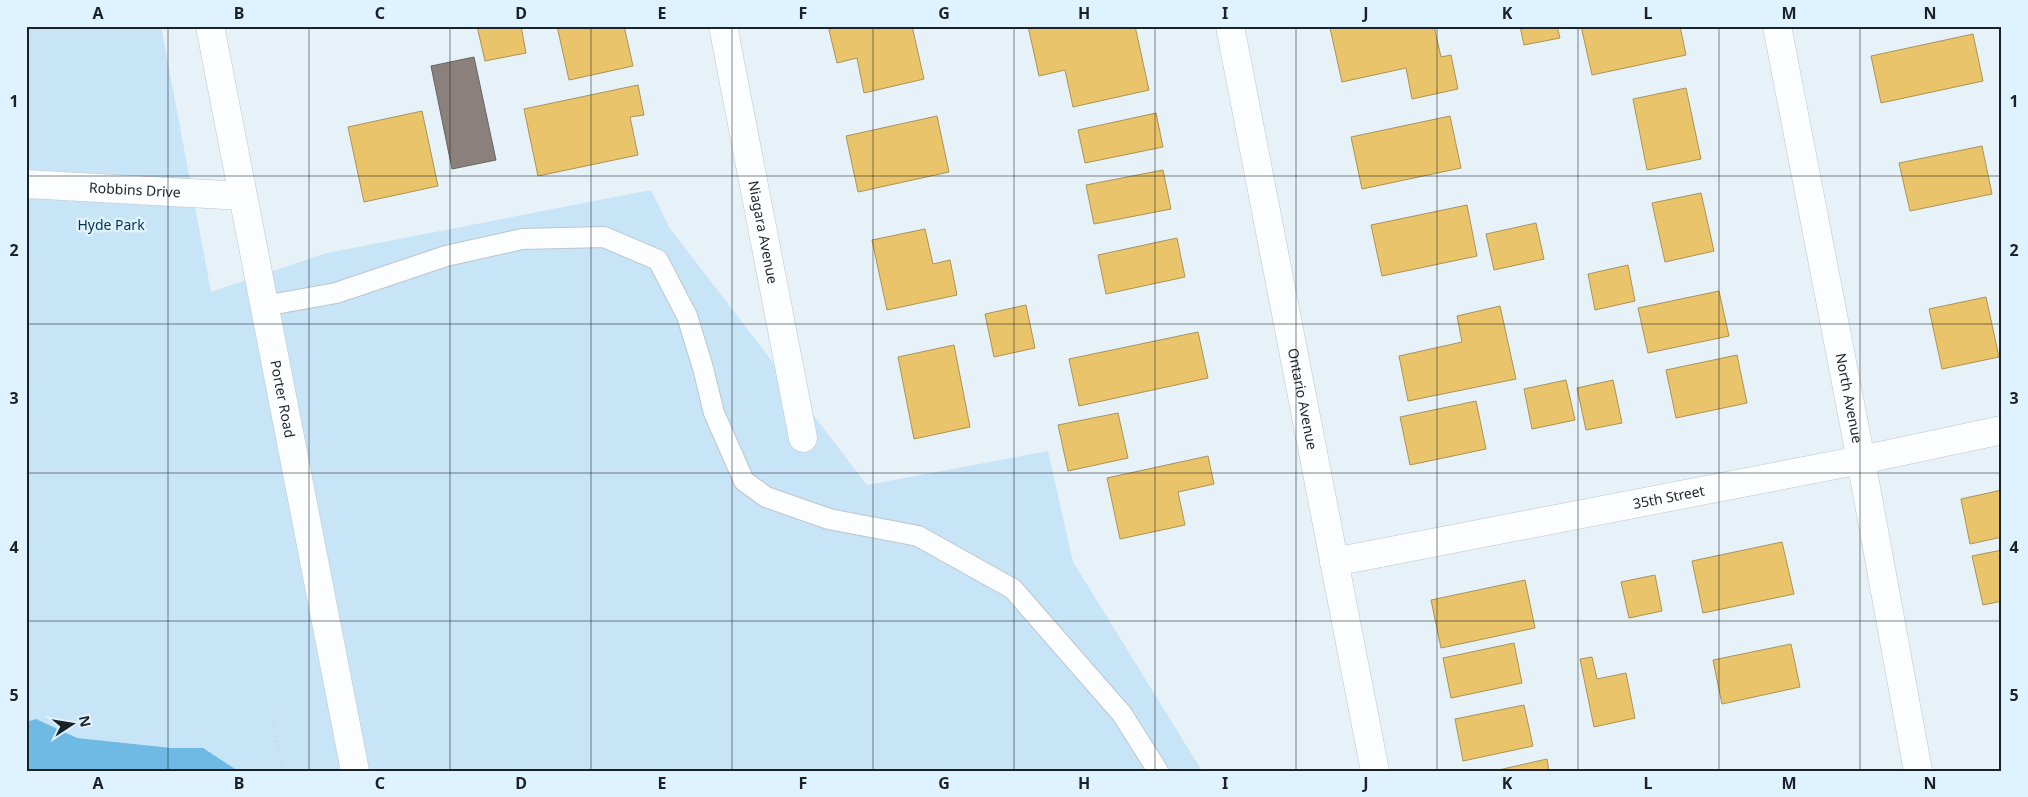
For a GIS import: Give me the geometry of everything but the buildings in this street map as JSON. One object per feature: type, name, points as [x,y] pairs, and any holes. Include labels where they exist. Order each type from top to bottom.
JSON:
[{"type":"street","name":"Porter Road","points":[[210,26],[355,771]]},
{"type":"street","name":"Niagara Avenue","points":[[723,26],[804,438]]},
{"type":"street","name":"Ontario Avenue","points":[[1230,26],[1375,771]]},
{"type":"street","name":"North Avenue","points":[[1777,26],[1861,460],[1918,771]]},
{"type":"street","name":"Robbins Drive","points":[[26,184],[243,196]]},
{"type":"street","name":"35th Street","points":[[1334,562],[1861,460],[2002,430]]},
{"type":"lane","points":[[264,306],[336,294],[446,256],[522,239],[604,238],[658,260],[687,316],[704,368],[714,413],[744,481],[766,497],[828,519],[918,536],[1013,589],[1122,714],[1158,771]]},
{"type":"path","points":[[26,34],[56,26]]},
{"type":"path","points":[[272,716],[282,771]]},
{"type":"green space","name":"Hyde Park","points":[[26,26],[161,26],[211,292],[327,253],[651,190],[669,227],[867,485],[1048,451],[1073,562],[1202,771],[26,771]]},
{"type":"water","points":[[36,719],[77,738],[171,748],[203,748],[238,771],[26,771],[26,722]]}]
